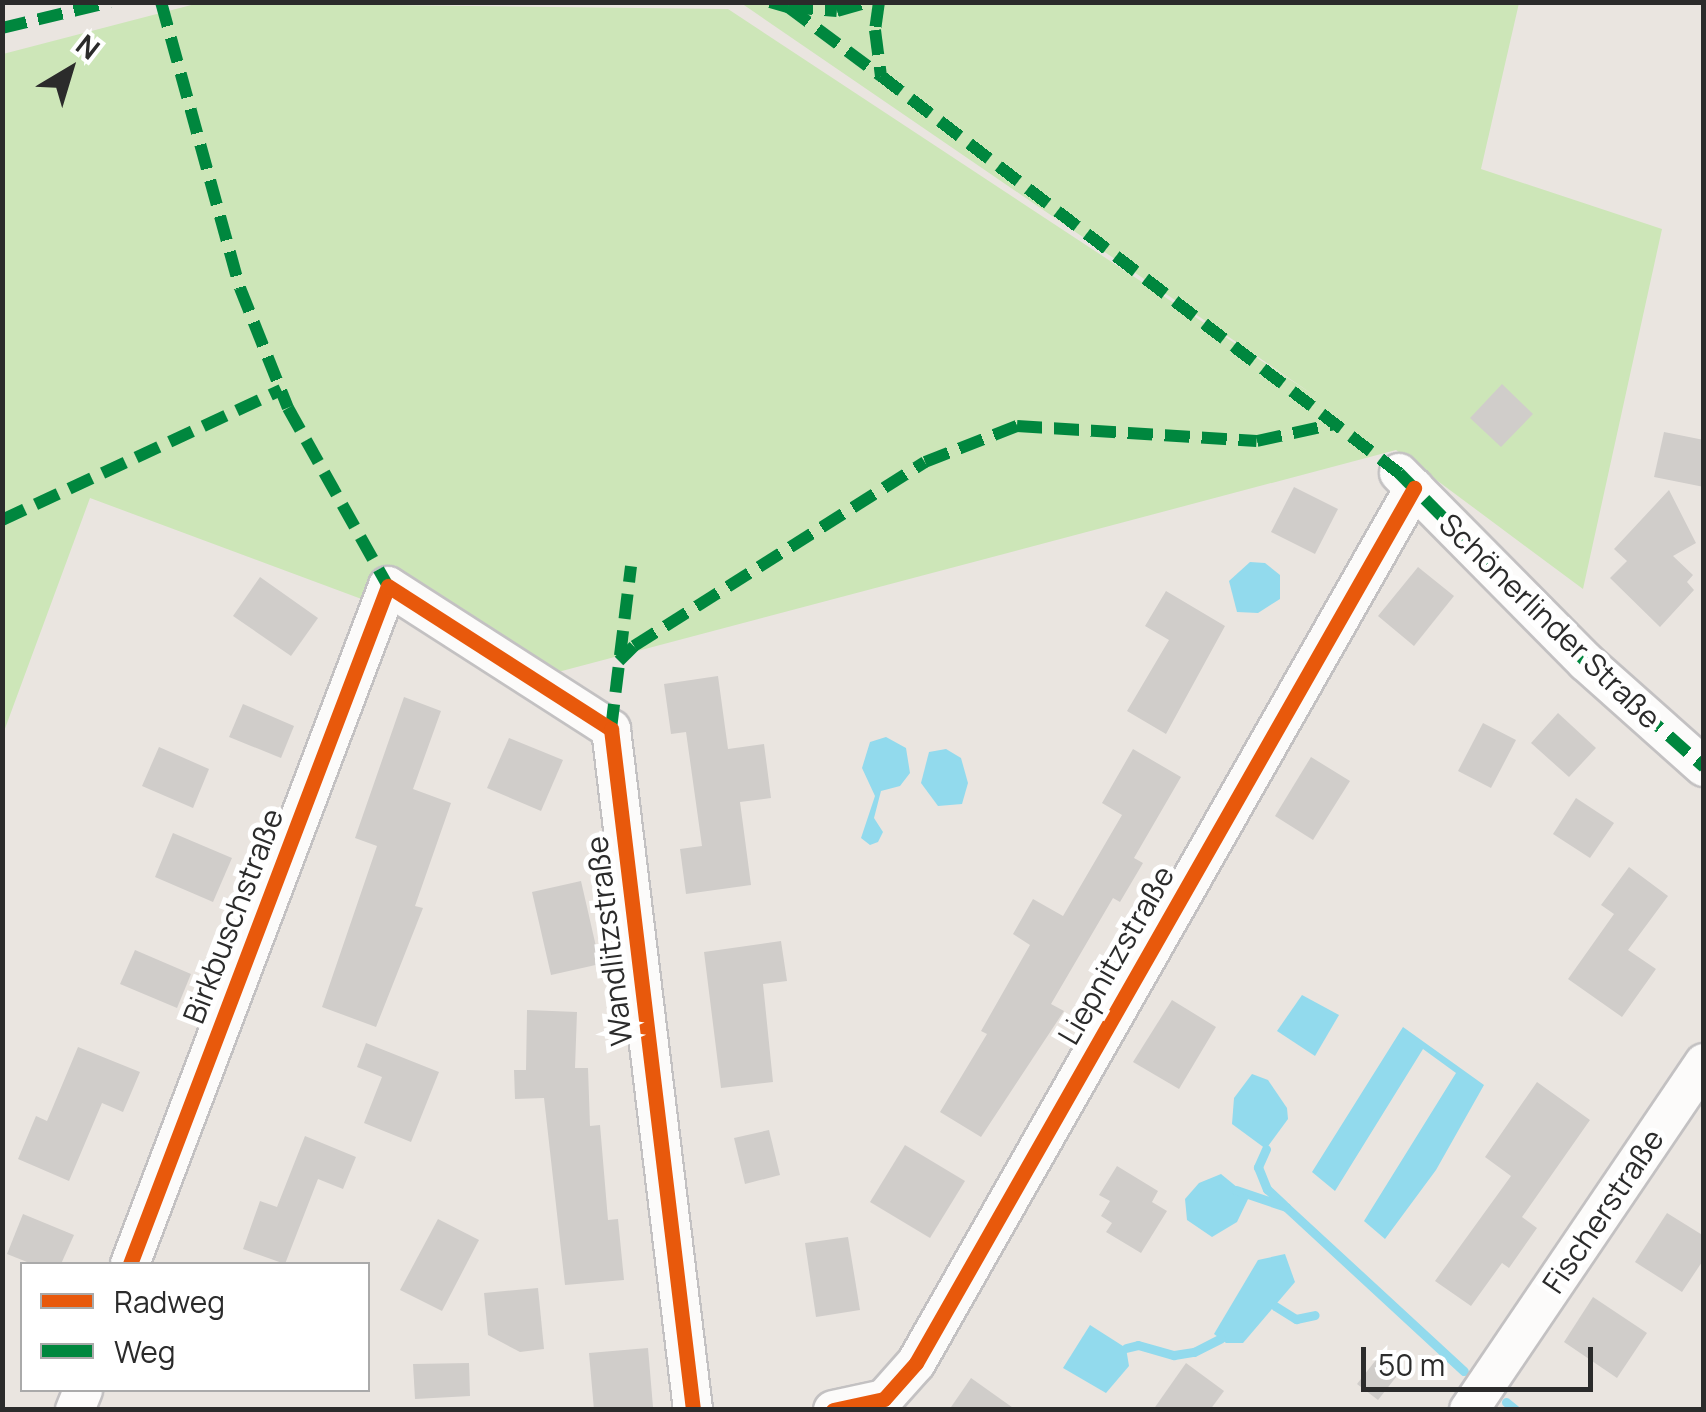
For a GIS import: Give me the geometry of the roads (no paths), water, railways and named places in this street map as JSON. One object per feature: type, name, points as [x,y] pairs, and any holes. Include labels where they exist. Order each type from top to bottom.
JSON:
[{"type":"street","name":"Schönerlinder Straße","points":[[1406,480],[1586,662],[1704,766]]},
{"type":"street","name":"Liepnitzstraße","points":[[832,1410],[884,1399],[916,1363],[1406,480]]},
{"type":"street","name":"Birkbuschstraße","points":[[131,1262],[388,586]]},
{"type":"street","name":"Wandlitzstraße","points":[[388,586],[611,729],[693,1410]]},
{"type":"street","name":"Fischerstraße","points":[[1469,1410],[1704,1063]]},
{"type":"water","points":[[1250,562],[1265,563],[1280,575],[1280,599],[1258,613],[1237,612],[1229,581]]},
{"type":"water","points":[[886,737],[906,748],[910,773],[900,786],[881,791],[874,818],[883,832],[878,842],[870,845],[861,838],[875,796],[862,768],[870,742]]},
{"type":"water","points":[[946,749],[961,758],[968,783],[962,804],[938,806],[921,783],[929,752]]},
{"type":"water","points":[[1302,995],[1339,1015],[1315,1056],[1277,1031]]},
{"type":"water","points":[[1403,1027],[1484,1085],[1436,1170],[1385,1239],[1364,1221],[1456,1073],[1423,1049],[1335,1191],[1312,1172]]},
{"type":"water","points":[[1252,1074],[1268,1080],[1287,1108],[1288,1119],[1266,1149],[1232,1124],[1234,1098]]},
{"type":"water","points":[[1221,1174],[1249,1197],[1237,1222],[1212,1237],[1187,1220],[1185,1199],[1199,1183]]},
{"type":"water","points":[[1285,1254],[1295,1282],[1243,1343],[1226,1343],[1214,1334],[1258,1260]]},
{"type":"water","points":[[1090,1325],[1126,1348],[1129,1366],[1106,1393],[1063,1368]]},
{"type":"waterway","points":[[1266,1149],[1258,1167],[1267,1189],[1284,1205]]},
{"type":"waterway","points":[[1236,1190],[1286,1207],[1464,1371]]},
{"type":"waterway","points":[[1275,1306],[1296,1319],[1315,1315]]},
{"type":"waterway","points":[[1126,1348],[1138,1345],[1174,1355],[1194,1352],[1221,1338]]},
{"type":"waterway","points":[[1506,1402],[1516,1410]]}]
